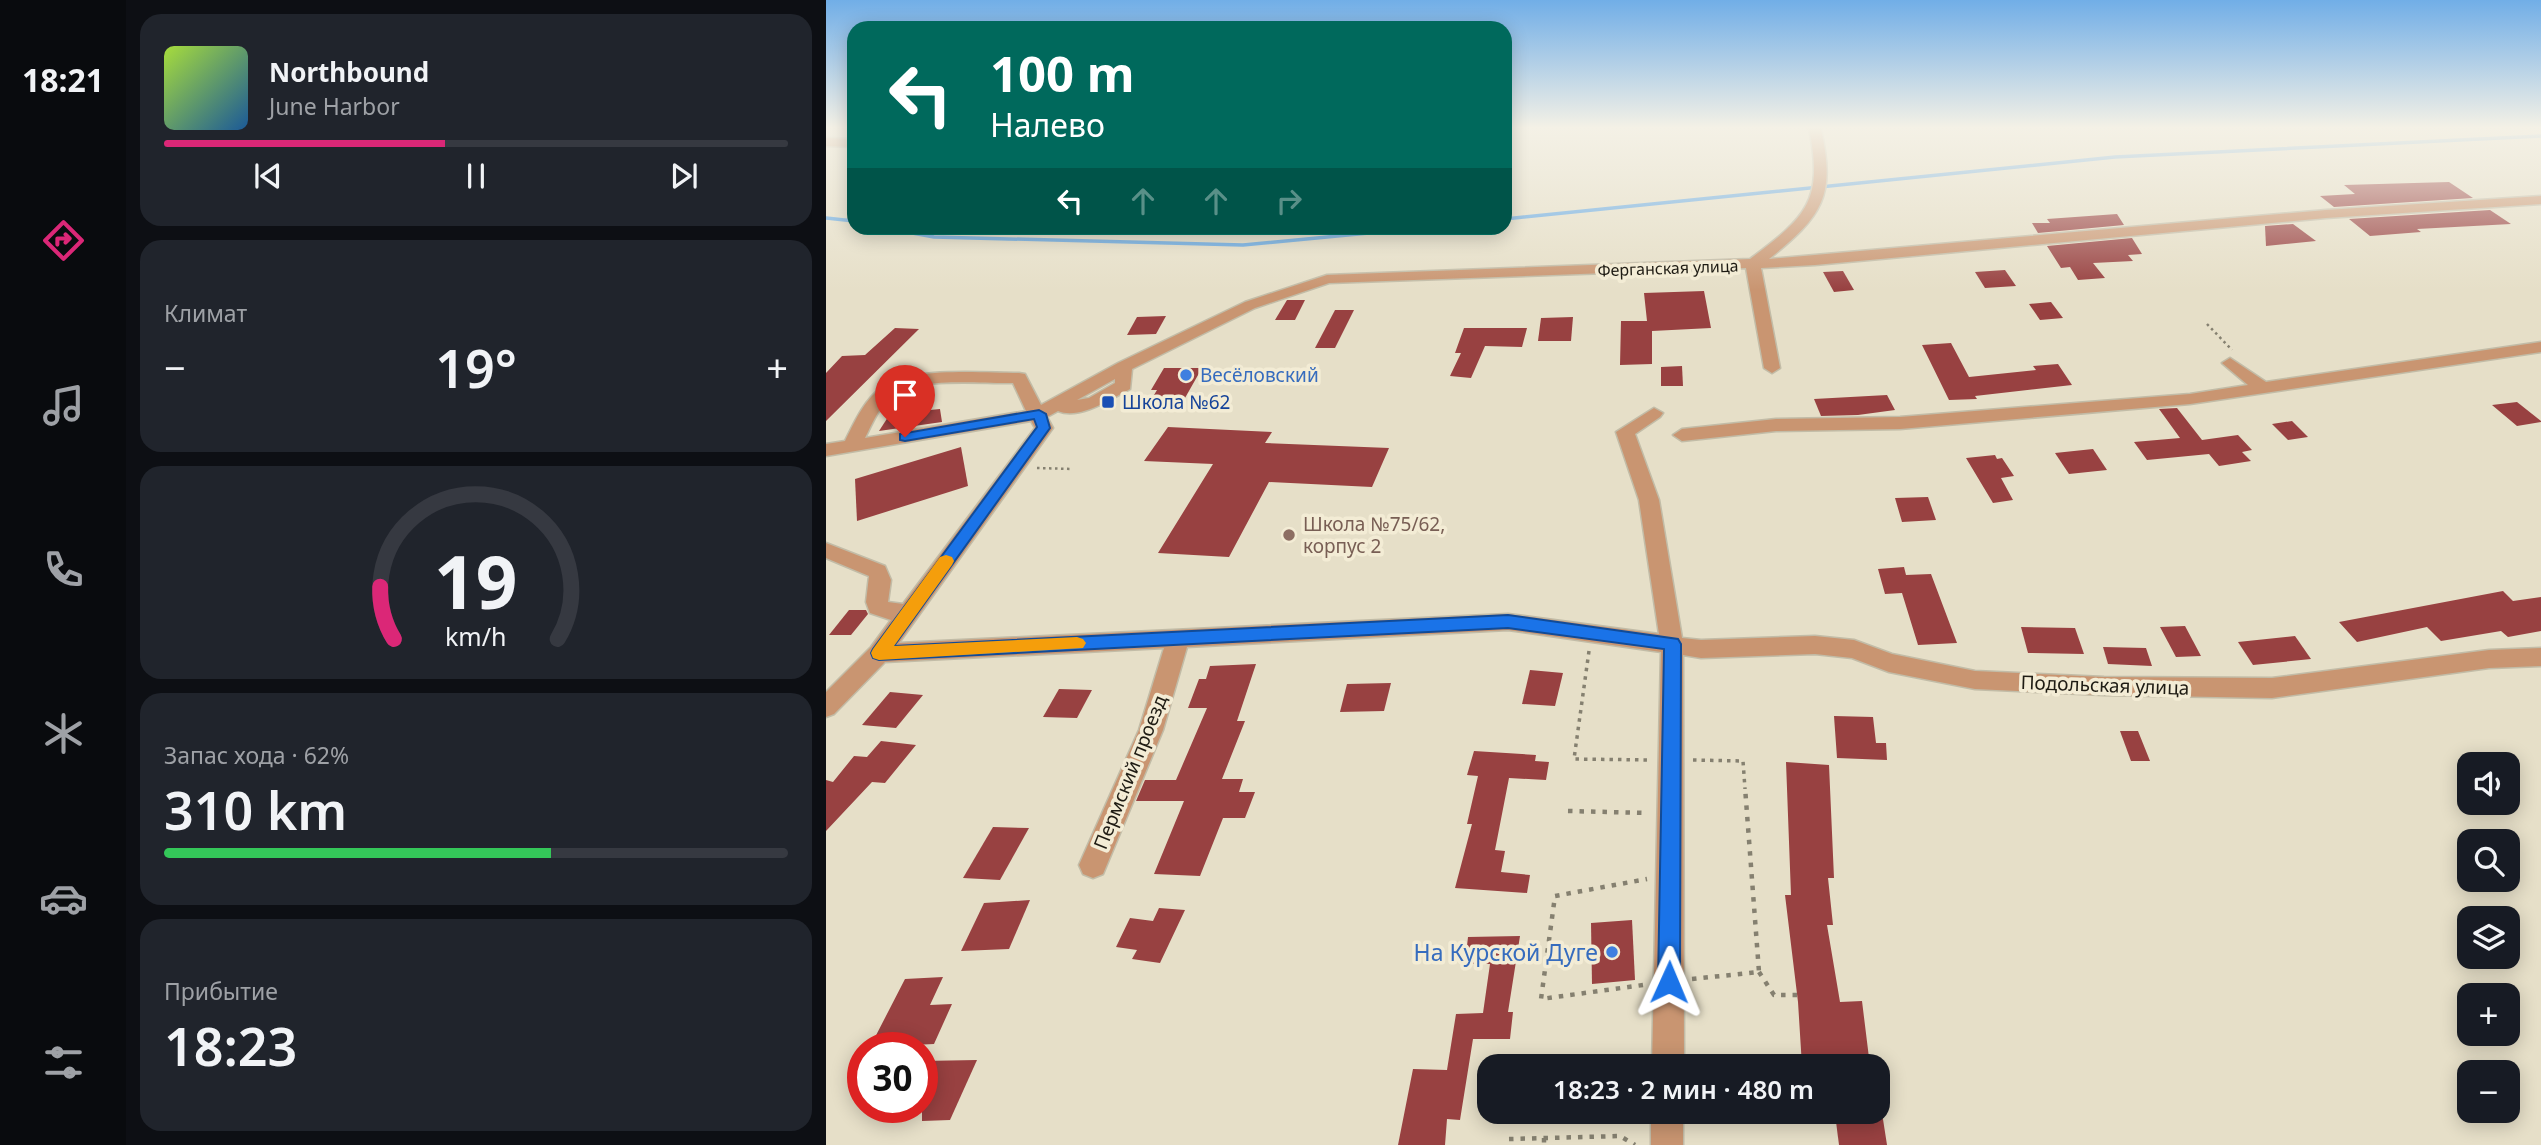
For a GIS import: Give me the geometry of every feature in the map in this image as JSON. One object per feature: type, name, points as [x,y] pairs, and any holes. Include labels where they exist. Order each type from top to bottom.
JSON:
[{"type":"street","points":[[1772,368],[1753,264],[1780,244],[1794,228],[1819,190],[1820,182]]},
{"type":"street","name":"Ферганская улица","points":[[1039,414],[1094,401],[1124,385],[1124,367],[1250,305],[1327,279],[1441,277],[1815,261],[2326,214],[2541,200]]},
{"type":"street","points":[[1682,435],[1776,425],[1914,422],[2190,398],[2541,347]]},
{"type":"street","points":[[2230,363],[2264,389]]},
{"type":"street","points":[[826,707],[879,653],[1044,428],[1019,378],[918,381],[888,390],[851,446]]},
{"type":"street","points":[[1654,413],[1625,432],[1649,500],[1672,644],[1668,1054]]},
{"type":"street","points":[[826,450],[1039,414]]},
{"type":"street","points":[[826,550],[869,565],[878,571],[882,578],[876,603],[878,607],[887,612],[908,613]]},
{"type":"street","name":"Подольская улица","points":[[879,653],[1508,622],[1701,649],[1815,645],[1854,649],[1888,663],[1975,680],[2104,687],[2272,688],[2489,659],[2541,657]]},
{"type":"street","name":"Пермский проезд","points":[[1093,865],[1151,730],[1178,638]]},
{"type":"street","points":[[1667,1124],[1667,1145]]},
{"type":"path","points":[[1037,468],[1073,469]]},
{"type":"path","points":[[1568,811],[1671,813]]},
{"type":"path","points":[[1669,982],[1541,999],[1555,896],[1670,875]]},
{"type":"path","points":[[1759,972],[1774,995],[1798,995]]},
{"type":"path","points":[[1509,1139],[1544,1142],[1620,1136],[1635,1145]]},
{"type":"building","points":[[2450,182],[2473,198],[2334,207],[2320,196],[2355,194],[2344,185]]},
{"type":"building","points":[[2490,210],[2511,224],[2417,229],[2421,232],[2370,236],[2349,219]]},
{"type":"building","points":[[2117,214],[2124,225],[2038,233],[2032,223],[2050,223],[2047,219]]},
{"type":"building","points":[[2293,224],[2316,241],[2266,246],[2265,226]]},
{"type":"building","points":[[2132,238],[2142,254],[2128,255],[2133,261],[2093,263],[2105,278],[2078,280],[2070,267],[2061,268],[2047,246]]},
{"type":"building","points":[[2005,270],[2016,286],[1985,288],[1975,272]]},
{"type":"building","points":[[1843,271],[1854,290],[1834,292],[1823,272]]},
{"type":"building","points":[[1704,291],[1711,328],[1652,331],[1652,364],[1620,365],[1621,321],[1647,321],[1644,293]]},
{"type":"building","points":[[1287,300],[1305,300],[1295,320],[1275,320]]},
{"type":"building","points":[[2051,302],[2063,318],[2040,320],[2029,304]]},
{"type":"building","points":[[1335,310],[1354,310],[1335,348],[1315,348]]},
{"type":"building","points":[[1166,316],[1156,334],[1127,335],[1137,317]]},
{"type":"building","points":[[1573,317],[1571,341],[1538,341],[1541,318]]},
{"type":"building","points":[[895,328],[919,329],[826,421],[826,373],[842,356],[865,355]]},
{"type":"building","points":[[1464,328],[1527,328],[1522,347],[1485,346],[1471,378],[1450,376],[1461,353],[1455,353]]},
{"type":"building","points":[[1951,343],[1969,377],[2036,370],[2033,366],[2058,364],[2072,385],[1975,396],[1977,399],[1949,400],[1922,345]]},
{"type":"building","points":[[1682,366],[1683,386],[1661,386],[1661,367]]},
{"type":"building","name":"Весёловский","points":[[1164,368],[1202,368],[1181,405],[1148,405],[1157,390],[1151,390]]},
{"type":"building","points":[[1887,395],[1895,410],[1858,415],[1821,416],[1814,399]]},
{"type":"building","points":[[2517,402],[2541,422],[2517,426],[2492,405]]},
{"type":"building","points":[[2177,408],[2202,440],[2238,435],[2252,450],[2242,452],[2251,461],[2219,466],[2209,454],[2147,460],[2134,442],[2180,438],[2159,409]]},
{"type":"building","points":[[940,409],[942,422],[879,431],[890,414]]},
{"type":"building","points":[[2292,421],[2308,437],[2288,440],[2272,424]]},
{"type":"building","points":[[1168,427],[1272,432],[1265,443],[1389,448],[1372,487],[1269,482],[1229,557],[1158,553],[1213,464],[1144,461]]},
{"type":"building","points":[[961,447],[968,486],[857,521],[855,479]]},
{"type":"building","points":[[2093,449],[2107,470],[2069,474],[2055,453]]},
{"type":"building","points":[[1995,455],[1997,459],[2002,458],[2014,476],[2001,478],[2013,500],[1993,503],[1966,458]]},
{"type":"building","points":[[1928,497],[1936,520],[1902,522],[1895,498]]},
{"type":"building","points":[[1904,567],[1906,575],[1931,574],[1957,643],[1918,645],[1902,593],[1885,594],[1878,569]]},
{"type":"building","points":[[2503,591],[2513,601],[2541,597],[2541,631],[2508,637],[2501,631],[2441,641],[2427,627],[2357,642],[2339,622]]},
{"type":"building","points":[[849,610],[866,610],[868,614],[851,635],[829,635]]},
{"type":"building","points":[[2185,626],[2201,656],[2176,657],[2160,627]]},
{"type":"building","points":[[2021,627],[2075,628],[2084,654],[2028,653]]},
{"type":"building","points":[[2295,636],[2311,659],[2253,665],[2238,642]]},
{"type":"building","points":[[2103,647],[2146,648],[2152,666],[2108,664]]},
{"type":"building","points":[[1256,664],[1237,721],[1245,721],[1222,779],[1243,779],[1239,792],[1255,792],[1245,818],[1223,818],[1200,876],[1154,874],[1184,801],[1136,801],[1145,780],[1176,780],[1207,708],[1188,708],[1199,679],[1206,679],[1210,666]]},
{"type":"building","points":[[1530,670],[1563,673],[1555,706],[1522,704]]},
{"type":"building","points":[[1391,683],[1384,711],[1340,712],[1347,684]]},
{"type":"building","points":[[1059,689],[1092,690],[1077,718],[1043,717]]},
{"type":"building","points":[[890,692],[923,695],[896,728],[862,725]]},
{"type":"building","points":[[1834,716],[1873,717],[1876,743],[1886,743],[1887,760],[1837,758]]},
{"type":"building","points":[[2120,731],[2138,731],[2150,761],[2131,761]]},
{"type":"building","points":[[881,741],[916,745],[885,783],[872,782],[826,831],[826,780],[833,782],[854,756],[867,757]]},
{"type":"building","points":[[1474,751],[1536,755],[1535,761],[1549,762],[1546,780],[1509,778],[1495,850],[1505,851],[1501,872],[1530,875],[1527,893],[1455,888],[1472,824],[1467,824],[1478,776],[1467,775]]},
{"type":"building","points":[[1786,762],[1829,765],[1834,878],[1828,878],[1833,925],[1827,925],[1840,1002],[1862,1001],[1869,1054],[1801,1054],[1785,895],[1791,895]]},
{"type":"building","points":[[993,827],[1029,828],[1000,880],[963,878]]},
{"type":"building","points":[[1030,900],[1009,949],[961,951],[984,903]]},
{"type":"building","points":[[1159,908],[1185,910],[1160,963],[1132,959],[1137,950],[1116,947],[1130,918],[1153,921]]},
{"type":"building","name":"На Курской Дуге","points":[[1632,920],[1635,980],[1592,984],[1591,923]]},
{"type":"building","points":[[1520,936],[1508,1012],[1513,1012],[1510,1039],[1473,1039],[1460,1120],[1447,1119],[1445,1145],[1398,1145],[1413,1069],[1447,1070],[1456,1014],[1483,1013],[1490,964],[1465,964],[1468,937]]},
{"type":"building","points":[[943,977],[930,1005],[952,1004],[938,1035],[938,1032],[878,1032],[905,979]]},
{"type":"building","points":[[977,1060],[950,1120],[938,1120],[938,1061]]},
{"type":"building","points":[[1836,1124],[1884,1124],[1887,1145],[1839,1145]]},
{"type":"waterway","points":[[1512,218],[1865,182]]},
{"type":"waterway","points":[[826,218],[847,220]]},
{"type":"waterway","points":[[923,235],[1243,245],[1348,235]]},
{"type":"slow traffic","points":[[946,561],[879,653],[1077,643]]},
{"type":"place","name":"Весёловский","points":[[1186,375]]},
{"type":"place","name":"Школа №62","points":[[1108,402]]},
{"type":"place","name":"Школа №75/62, корпус 2","points":[[1289,535]]},
{"type":"place","name":"На Курской Дуге","points":[[1612,952]]},
{"type":"route","points":[[905,437],[1039,414],[1044,428],[879,653],[1508,622],[1672,644],[1669,982]]}]
